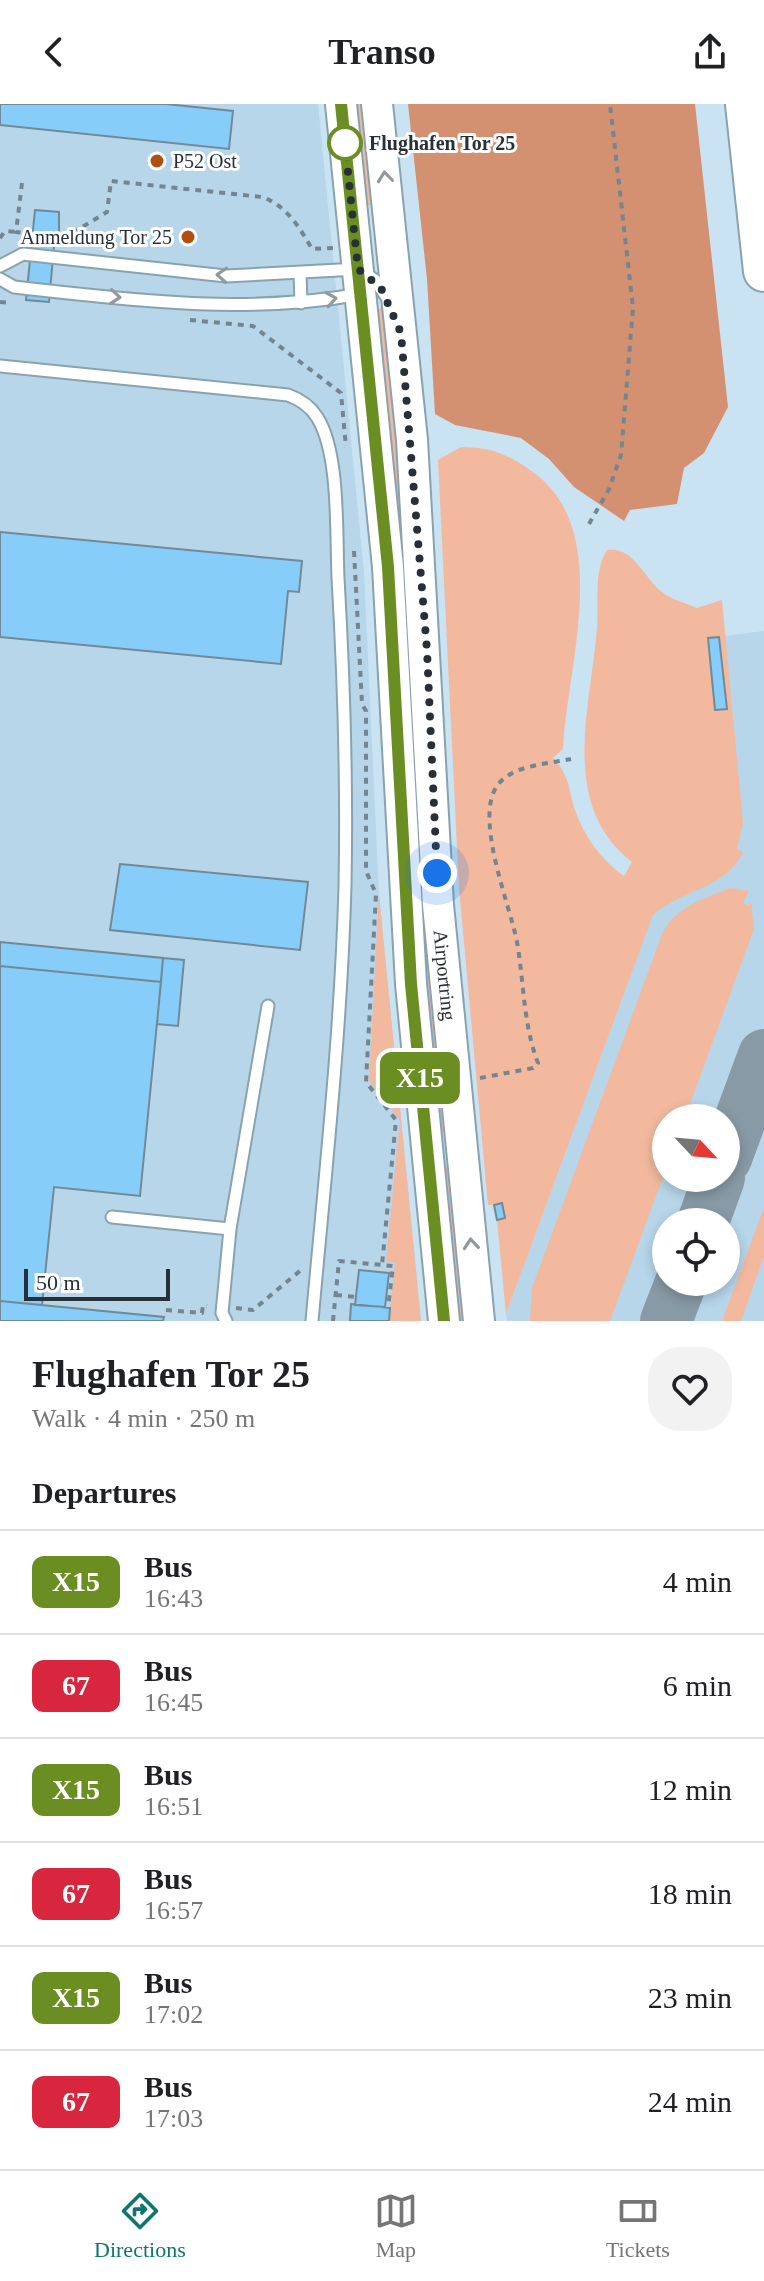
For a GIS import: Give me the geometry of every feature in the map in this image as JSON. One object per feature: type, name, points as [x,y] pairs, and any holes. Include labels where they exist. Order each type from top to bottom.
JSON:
[{"type":"highway","points":[[746,104],[764,271]]},
{"type":"street","name":"Airportring","points":[[341,104],[388,567],[411,984],[444,1321]]},
{"type":"street","name":"Airportring","points":[[377,104],[401,333],[427,650],[438,905],[479,1321]]},
{"type":"lane","points":[[0,279],[14,287],[216,306],[301,303],[358,273],[392,250]]},
{"type":"lane","points":[[0,266],[23,254],[226,276],[358,273],[394,311],[401,333]]},
{"type":"lane","points":[[300,273],[301,303]]},
{"type":"lane","points":[[0,366],[288,395],[299,399],[317,417],[326,441],[335,515],[346,789],[336,1060],[312,1321]]},
{"type":"lane","points":[[226,1321],[222,1307],[230,1229],[268,1006]]},
{"type":"lane","points":[[112,1217],[230,1229]]},
{"type":"path","points":[[589,524],[609,489],[621,455],[633,308],[610,104]]},
{"type":"path","points":[[0,238],[5,231],[64,238],[107,212],[111,181],[262,197],[274,201],[297,223],[312,249],[358,273]]},
{"type":"path","points":[[16,232],[22,183]]},
{"type":"path","points":[[0,302],[16,304]]},
{"type":"path","points":[[189,320],[253,326],[341,393],[346,453]]},
{"type":"path","points":[[354,544],[362,704],[366,711],[366,871],[376,894],[366,1082],[396,1120],[382,1265]]},
{"type":"path","points":[[455,1085],[533,1068],[538,1063],[528,1038],[515,935],[499,880],[491,811],[495,788],[504,777],[571,759]]},
{"type":"path","points":[[333,1321],[339,1261],[393,1266],[388,1308]]},
{"type":"path","points":[[166,1310],[202,1313],[203,1305],[253,1310],[304,1268],[338,1271]]},
{"type":"path","points":[[336,1295],[356,1297]]},
{"type":"shaded area","points":[[0,104],[318,104],[364,572],[379,894],[421,1321],[0,1321]]},
{"type":"shaded area","points":[[354,104],[368,104],[378,203],[365,206]]},
{"type":"shaded area","points":[[408,104],[695,104],[728,407],[704,453],[684,468],[677,504],[630,510],[624,521],[574,487],[549,459],[521,438],[455,425],[435,414],[427,279]]},
{"type":"shaded area","points":[[382,307],[386,321],[410,575],[449,1134],[437,1131],[376,311]]},
{"type":"shaded area","points":[[461,447],[498,452],[530,470],[556,495],[572,526],[579,561],[577,638],[563,749],[553,758],[566,777],[579,820],[594,847],[624,876],[632,862],[609,839],[594,812],[584,753],[597,628],[598,577],[607,550],[616,550],[632,558],[656,586],[675,599],[697,608],[722,600],[743,823],[737,849],[743,852],[736,864],[715,881],[653,915],[506,1314],[497,1220],[494,1205],[488,1205],[459,888],[438,460]]},
{"type":"shaded area","points":[[764,631],[764,1321],[507,1321],[506,1314],[712,754],[735,745],[724,636]]},
{"type":"shaded area","points":[[730,888],[749,891],[743,903],[749,906],[751,901],[754,929],[690,1104],[652,1104],[652,1192],[658,1192],[610,1321],[530,1321],[532,1288],[662,934],[675,917],[700,900]]},
{"type":"shaded area","points":[[379,894],[421,1321],[389,1321],[395,1263],[386,1261],[400,1120],[369,1081]]},
{"type":"shaded area","points":[[444,1167],[449,1167],[471,1321],[456,1321]]},
{"type":"shaded area","points":[[764,1207],[764,1256],[741,1321],[722,1321],[731,1296],[740,1296],[740,1272]]},
{"type":"building","points":[[0,104],[166,104],[233,111],[229,149],[0,125]]},
{"type":"building","points":[[35,210],[59,212],[59,236],[55,235],[49,302],[26,300]]},
{"type":"building","points":[[0,532],[302,561],[299,592],[288,591],[281,664],[0,637]]},
{"type":"building","points":[[719,637],[727,709],[715,710],[708,638]]},
{"type":"building","points":[[120,864],[308,882],[300,950],[110,930]]},
{"type":"building","points":[[0,942],[163,958],[161,982],[0,966]]},
{"type":"building","points":[[163,958],[184,960],[178,1026],[157,1024]]},
{"type":"building","points":[[0,966],[161,982],[140,1196],[54,1187],[42,1305],[0,1301]]},
{"type":"building","points":[[502,1203],[505,1218],[497,1220],[494,1205]]},
{"type":"building","points":[[359,1270],[389,1273],[385,1307],[355,1305]]},
{"type":"building","points":[[0,1301],[164,1317],[163,1321],[0,1321]]},
{"type":"building","points":[[351,1304],[390,1308],[389,1321],[350,1321]]},
{"type":"taxiway","points":[[740,1120],[764,1055]]},
{"type":"taxiway","points":[[708,1208],[714,1192]]},
{"type":"taxiway","points":[[666,1321],[676,1296]]},
{"type":"bus line","name":"X15","points":[[341,104],[388,567],[411,984],[444,1321]]},
{"type":"place","name":"Flughafen Tor 25","points":[[345,143]]},
{"type":"place","name":"P52 Ost","points":[[157,161]]},
{"type":"place","name":"Anmeldung Tor 25","points":[[188,237]]},
{"type":"route","points":[[345,143],[358,269],[381,288],[394,311],[401,333],[427,650],[437,873]]}]
